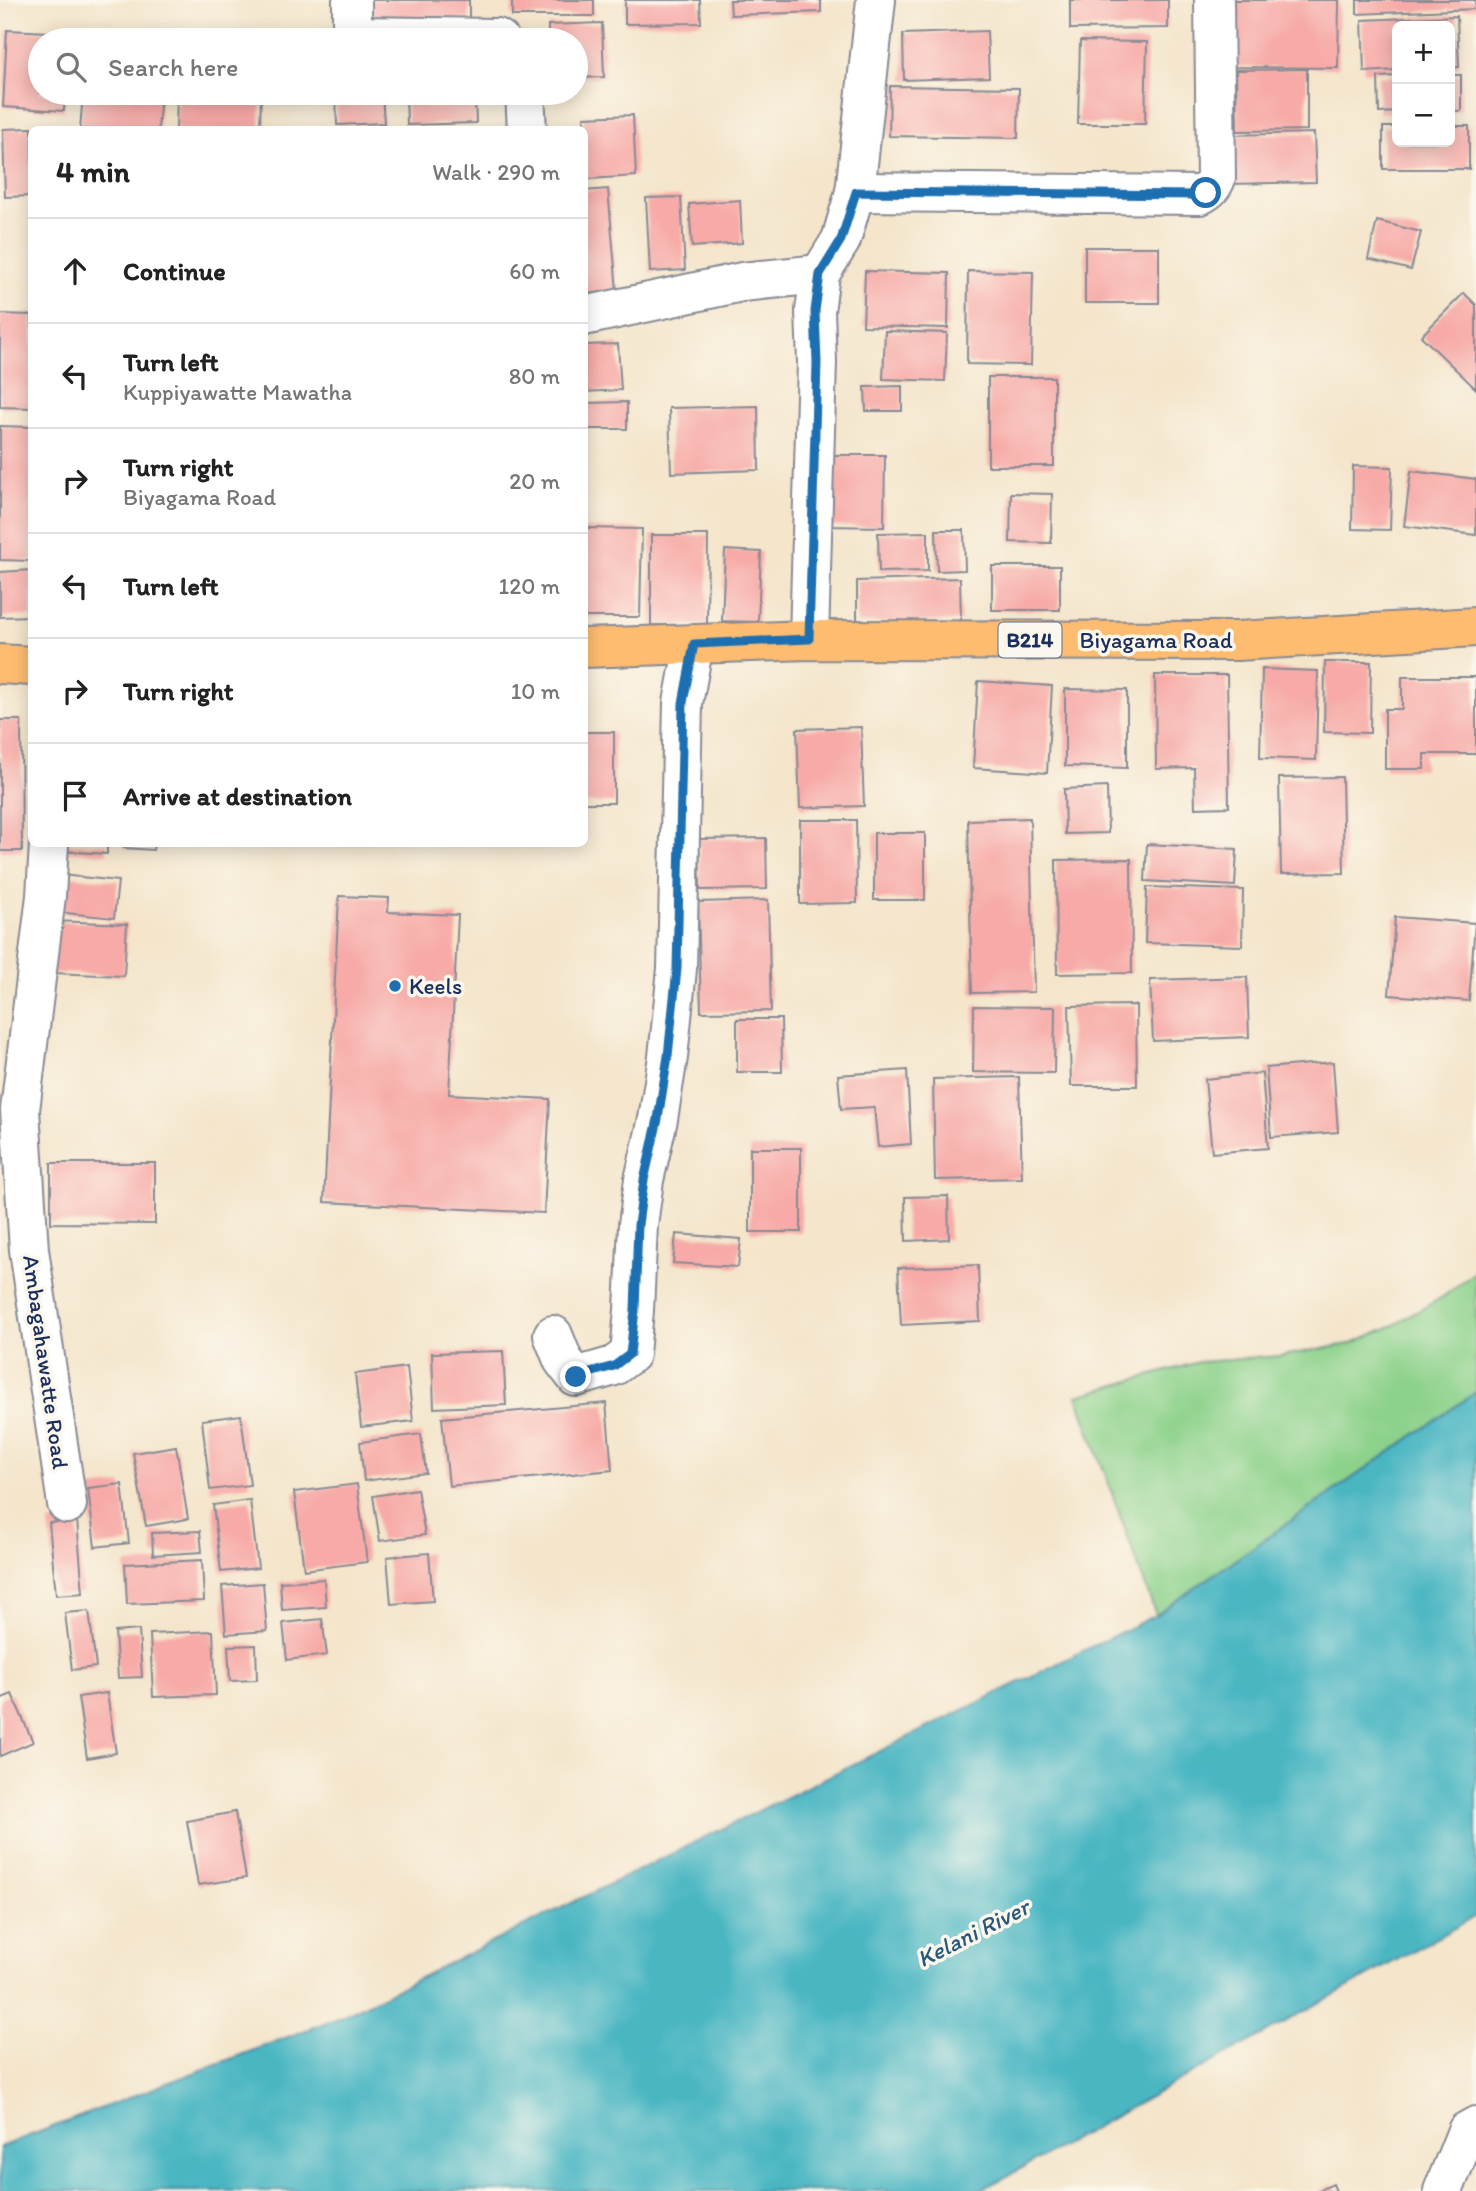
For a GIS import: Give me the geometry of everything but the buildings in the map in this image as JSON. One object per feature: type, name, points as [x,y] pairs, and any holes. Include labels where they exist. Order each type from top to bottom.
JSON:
[{"type":"main road","name":"Biyagama Road","points":[[588,648],[809,639],[1237,641],[1476,627]]},
{"type":"main road","points":[[0,664],[28,666]]},
{"type":"street","points":[[352,0],[353,28]]},
{"type":"street","points":[[809,639],[817,387],[815,311],[820,274],[841,240],[856,192],[876,0]]},
{"type":"street","points":[[856,192],[1027,195],[1206,193],[1214,185],[1216,178],[1214,0]]},
{"type":"street","points":[[526,105],[527,126]]},
{"type":"street","points":[[588,315],[742,282],[820,274]]},
{"type":"street","points":[[553,1335],[563,1360],[576,1377],[614,1366],[630,1354],[635,1310],[638,1225],[668,1056],[677,969],[683,703],[694,644]]},
{"type":"street","name":"Ambagahawatte Road","points":[[49,847],[43,923],[20,1110],[29,1250],[67,1504]]},
{"type":"street","points":[[1443,2191],[1467,2131],[1476,2126]]},
{"type":"green space","points":[[1476,1271],[1476,1392],[1156,1615],[1077,1396],[1199,1362],[1281,1356],[1350,1344],[1394,1325],[1444,1296]]},
{"type":"water","name":"Kelani River","points":[[1476,1392],[1476,1916],[1002,2179],[977,2191],[0,2191],[0,2147],[340,2017],[1156,1615]]},
{"type":"place","name":"Keels","points":[[395,986]]},
{"type":"route","points":[[576,1377],[614,1366],[630,1354],[635,1310],[638,1225],[668,1056],[677,969],[683,703],[694,644],[809,639],[817,362],[815,311],[820,274],[841,240],[856,192],[1027,195],[1206,193]]}]
